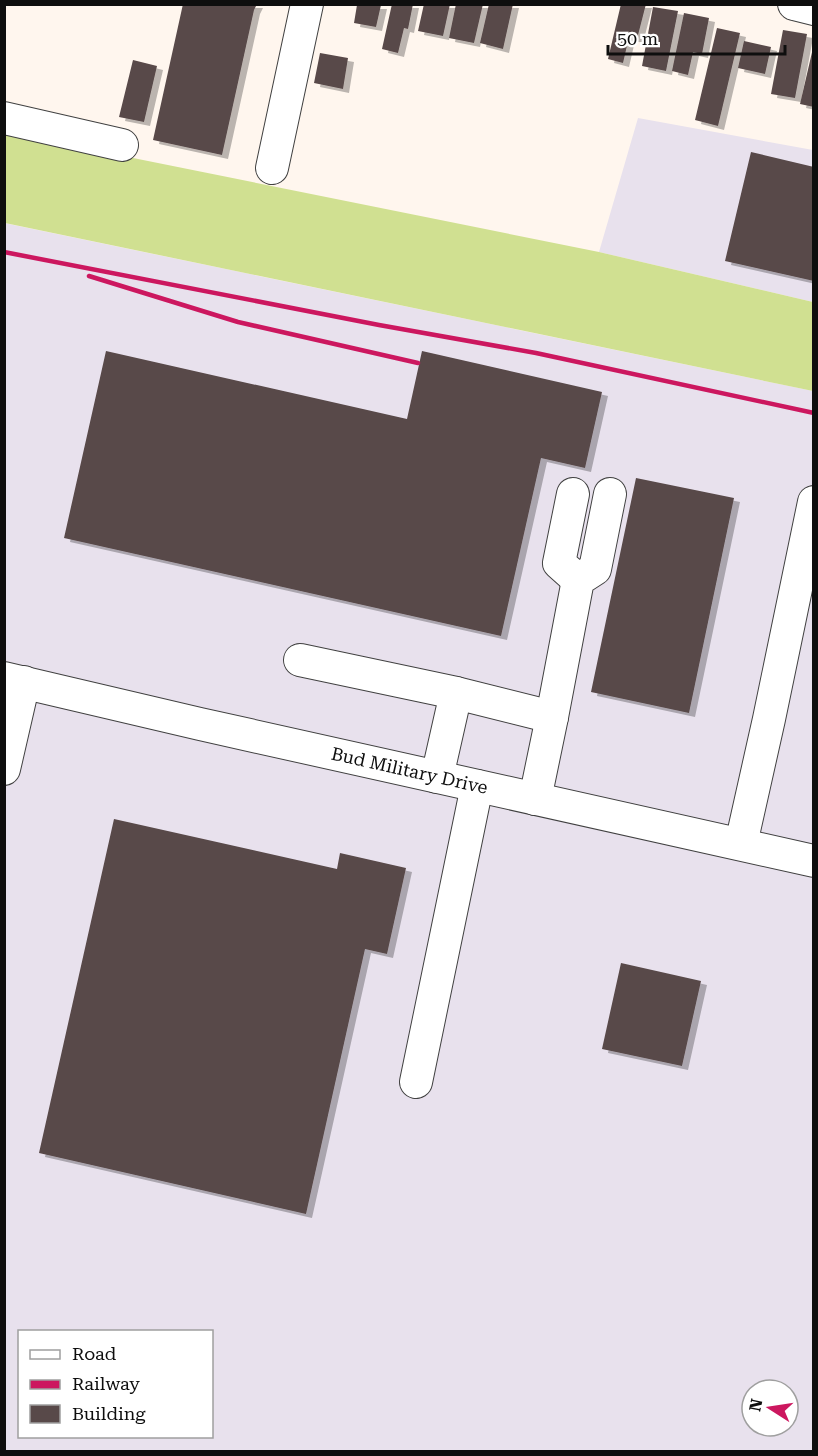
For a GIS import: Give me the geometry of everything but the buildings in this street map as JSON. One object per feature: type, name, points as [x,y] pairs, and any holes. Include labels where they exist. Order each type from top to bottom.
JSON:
[{"type":"street","points":[[272,168],[307,4]]},
{"type":"street","points":[[794,4],[813,9]]},
{"type":"street","points":[[4,118],[122,145]]},
{"type":"street","points":[[573,494],[559,563],[578,580]]},
{"type":"street","points":[[535,799],[578,580],[595,569],[610,494]]},
{"type":"street","points":[[741,844],[813,502]]},
{"type":"street","points":[[300,660],[456,693],[552,717]]},
{"type":"street","points":[[4,769],[14,680]]},
{"type":"street","name":"Bud Military Drive","points":[[14,680],[200,724],[813,861]]},
{"type":"street","points":[[437,777],[456,693]]},
{"type":"street","points":[[416,1082],[477,786]]},
{"type":"shaded area","points":[[638,118],[813,150],[813,302],[599,252]]},
{"type":"shaded area","points":[[4,223],[813,391],[813,1451],[5,1451]]},
{"type":"green space","points":[[4,132],[599,252],[813,302],[813,391],[5,223]]},
{"type":"railway","points":[[4,252],[536,353],[814,413]]},
{"type":"railway","points":[[89,276],[238,322],[418,363]]}]
